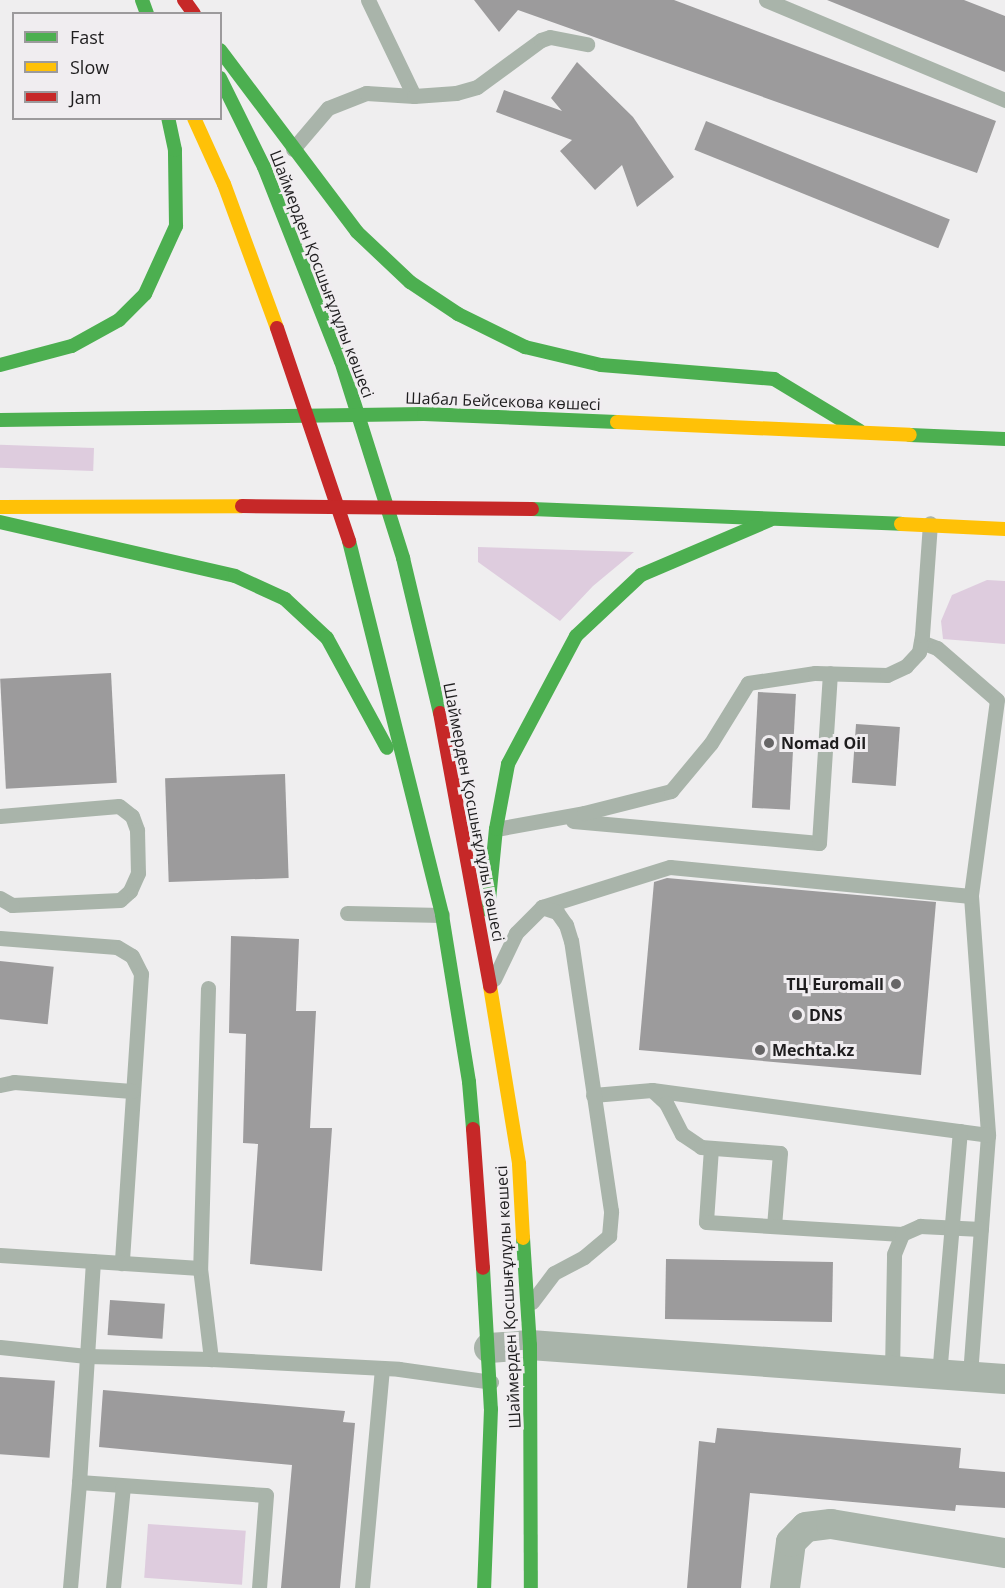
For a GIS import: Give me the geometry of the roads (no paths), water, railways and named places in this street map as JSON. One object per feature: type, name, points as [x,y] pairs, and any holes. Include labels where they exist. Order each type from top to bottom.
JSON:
[{"type":"main road","points":[[183,0],[192,12]]},
{"type":"main road","points":[[222,53],[357,232],[411,282],[458,314],[525,347],[601,365],[774,379],[862,432]]},
{"type":"main road","name":"Шаймерден Қосшығұлұлы көшесі","points":[[222,82],[264,167],[341,361],[403,558],[443,727],[484,950],[519,1164],[530,1345],[531,1588]]},
{"type":"main road","points":[[0,365],[72,346],[119,320],[145,294],[176,226],[175,150],[168,120]]},
{"type":"main road","name":"Шаймерден Қосшығұлұлы көшесі","points":[[195,120],[224,184],[306,414],[354,558],[409,789],[442,915],[469,1082],[489,1348],[491,1382],[484,1588]]},
{"type":"main road","name":"Шабал Бейсекова көшесі","points":[[0,420],[424,414],[1005,439]]},
{"type":"main road","points":[[0,507],[386,506],[778,517],[930,523],[1005,529]]},
{"type":"main road","points":[[484,950],[496,829],[508,764],[576,636],[641,575],[778,517]]},
{"type":"main road","points":[[0,522],[235,576],[285,599],[327,638],[409,789]]},
{"type":"street","points":[[489,1348],[530,1345],[1005,1379]]},
{"type":"street","points":[[785,1588],[791,1542],[806,1527],[831,1524],[1005,1552]]},
{"type":"lane","points":[[368,0],[414,96]]},
{"type":"lane","points":[[766,0],[1005,100]]},
{"type":"lane","points":[[293,149],[328,108],[366,93],[414,96],[456,93],[477,87],[541,40],[550,37],[587,44]]},
{"type":"lane","points":[[496,829],[553,819],[671,791],[711,743],[748,683],[830,673],[886,675],[906,666],[919,652],[921,642],[930,523]]},
{"type":"lane","points":[[921,642],[937,648],[1001,700],[972,896],[988,1135],[970,1377]]},
{"type":"lane","points":[[553,819],[819,843],[830,673]]},
{"type":"lane","points":[[0,816],[119,806],[132,816],[137,830],[138,873],[130,891],[120,900],[12,905],[0,898]]},
{"type":"lane","points":[[490,987],[516,933],[542,907],[670,867],[972,896]]},
{"type":"lane","points":[[528,1307],[554,1273],[584,1257],[609,1236],[611,1211],[571,941],[566,925],[557,912],[542,907]]},
{"type":"lane","points":[[347,913],[442,915]]},
{"type":"lane","points":[[0,939],[117,947],[132,956],[141,974],[122,1263]]},
{"type":"lane","points":[[207,988],[200,1268],[211,1359]]},
{"type":"lane","points":[[0,1084],[14,1082],[132,1091]]},
{"type":"lane","points":[[593,1095],[652,1090],[988,1135]]},
{"type":"lane","points":[[652,1090],[666,1103],[682,1134],[701,1147],[780,1153],[774,1226]]},
{"type":"lane","points":[[939,1375],[960,1131]]},
{"type":"lane","points":[[711,1148],[706,1222],[902,1234],[920,1226],[981,1229]]},
{"type":"lane","points":[[892,1372],[894,1254],[902,1234]]},
{"type":"lane","points":[[0,1255],[200,1268]]},
{"type":"lane","points":[[70,1588],[93,1261]]},
{"type":"lane","points":[[0,1347],[87,1356],[211,1359],[382,1369],[491,1382]]},
{"type":"lane","points":[[362,1588],[382,1369]]},
{"type":"lane","points":[[79,1482],[266,1496],[259,1588]]},
{"type":"lane","points":[[113,1588],[123,1486]]},
{"type":"place","name":"Nomad Oil","points":[[769,743]]},
{"type":"place","name":"ТЦ Euromall","points":[[896,984]]},
{"type":"place","name":"DNS","points":[[797,1015]]},
{"type":"place","name":"Mechta.kz","points":[[760,1050]]}]
